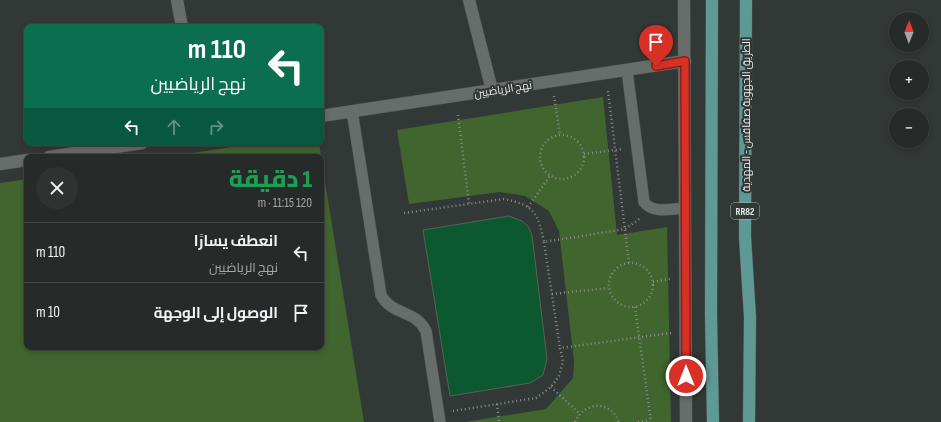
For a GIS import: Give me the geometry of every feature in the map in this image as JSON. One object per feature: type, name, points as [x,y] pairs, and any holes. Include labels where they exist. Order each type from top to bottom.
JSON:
[{"type":"main road","points":[[712,0],[711,314],[713,422]]},
{"type":"main road","name":"الطريق الجهوية صفاقس - المهدية","points":[[746,0],[745,237],[750,318],[749,422]]},
{"type":"street","points":[[177,0],[181,24]]},
{"type":"street","points":[[470,0],[492,90]]},
{"type":"street","points":[[684,0],[686,422]]},
{"type":"street","name":"نهج الرياضيين","points":[[324,116],[685,61]]},
{"type":"street","points":[[69,154],[122,146]]},
{"type":"street","points":[[0,164],[24,160]]},
{"type":"lane","points":[[627,70],[642,196],[644,202],[647,206],[657,210],[686,208]]},
{"type":"lane","points":[[352,111],[381,295],[384,302],[414,317],[426,331],[439,418]]},
{"type":"path","points":[[551,81],[560,135]]},
{"type":"path","points":[[608,91],[629,263]]},
{"type":"path","points":[[458,115],[469,204]]},
{"type":"path","points":[[560,135],[574,138],[580,143],[584,154],[583,164],[580,170],[575,175],[562,179],[550,176],[543,169],[539,155],[546,141],[552,137],[560,135]]},
{"type":"path","points":[[584,154],[637,147]]},
{"type":"path","points":[[528,207],[550,176]]},
{"type":"path","points":[[404,213],[504,199],[518,202],[528,207],[535,213],[540,222],[544,242],[563,361],[559,376],[551,387],[536,398],[497,404],[439,418]]},
{"type":"path","points":[[544,242],[625,229],[638,220],[647,206]]},
{"type":"path","points":[[629,263],[644,267],[649,272],[653,286],[652,293],[648,300],[642,305],[628,308],[621,306],[615,301],[608,288],[611,274],[622,265],[629,263]]},
{"type":"path","points":[[552,294],[608,288]]},
{"type":"path","points":[[635,307],[651,421],[638,422]]},
{"type":"path","points":[[560,348],[686,331]]},
{"type":"path","points":[[551,387],[580,414]]},
{"type":"path","points":[[497,404],[499,422]]},
{"type":"path","points":[[575,422],[580,414],[589,407],[596,406],[611,410],[619,422]]},
{"type":"green space","points":[[603,97],[617,235],[667,227],[671,422],[466,422],[546,409],[573,378],[574,361],[559,231],[549,211],[525,196],[500,192],[409,204],[397,130]]},
{"type":"green space","points":[[238,146],[319,146],[321,154],[186,154]]},
{"type":"green space","points":[[324,175],[364,422],[0,422],[0,183],[24,179],[24,350],[324,350]]},
{"type":"building","points":[[509,216],[522,221],[528,226],[532,235],[547,359],[543,375],[530,383],[450,396],[423,230]]},
{"type":"route","points":[[656,66],[685,61],[686,376]]}]
